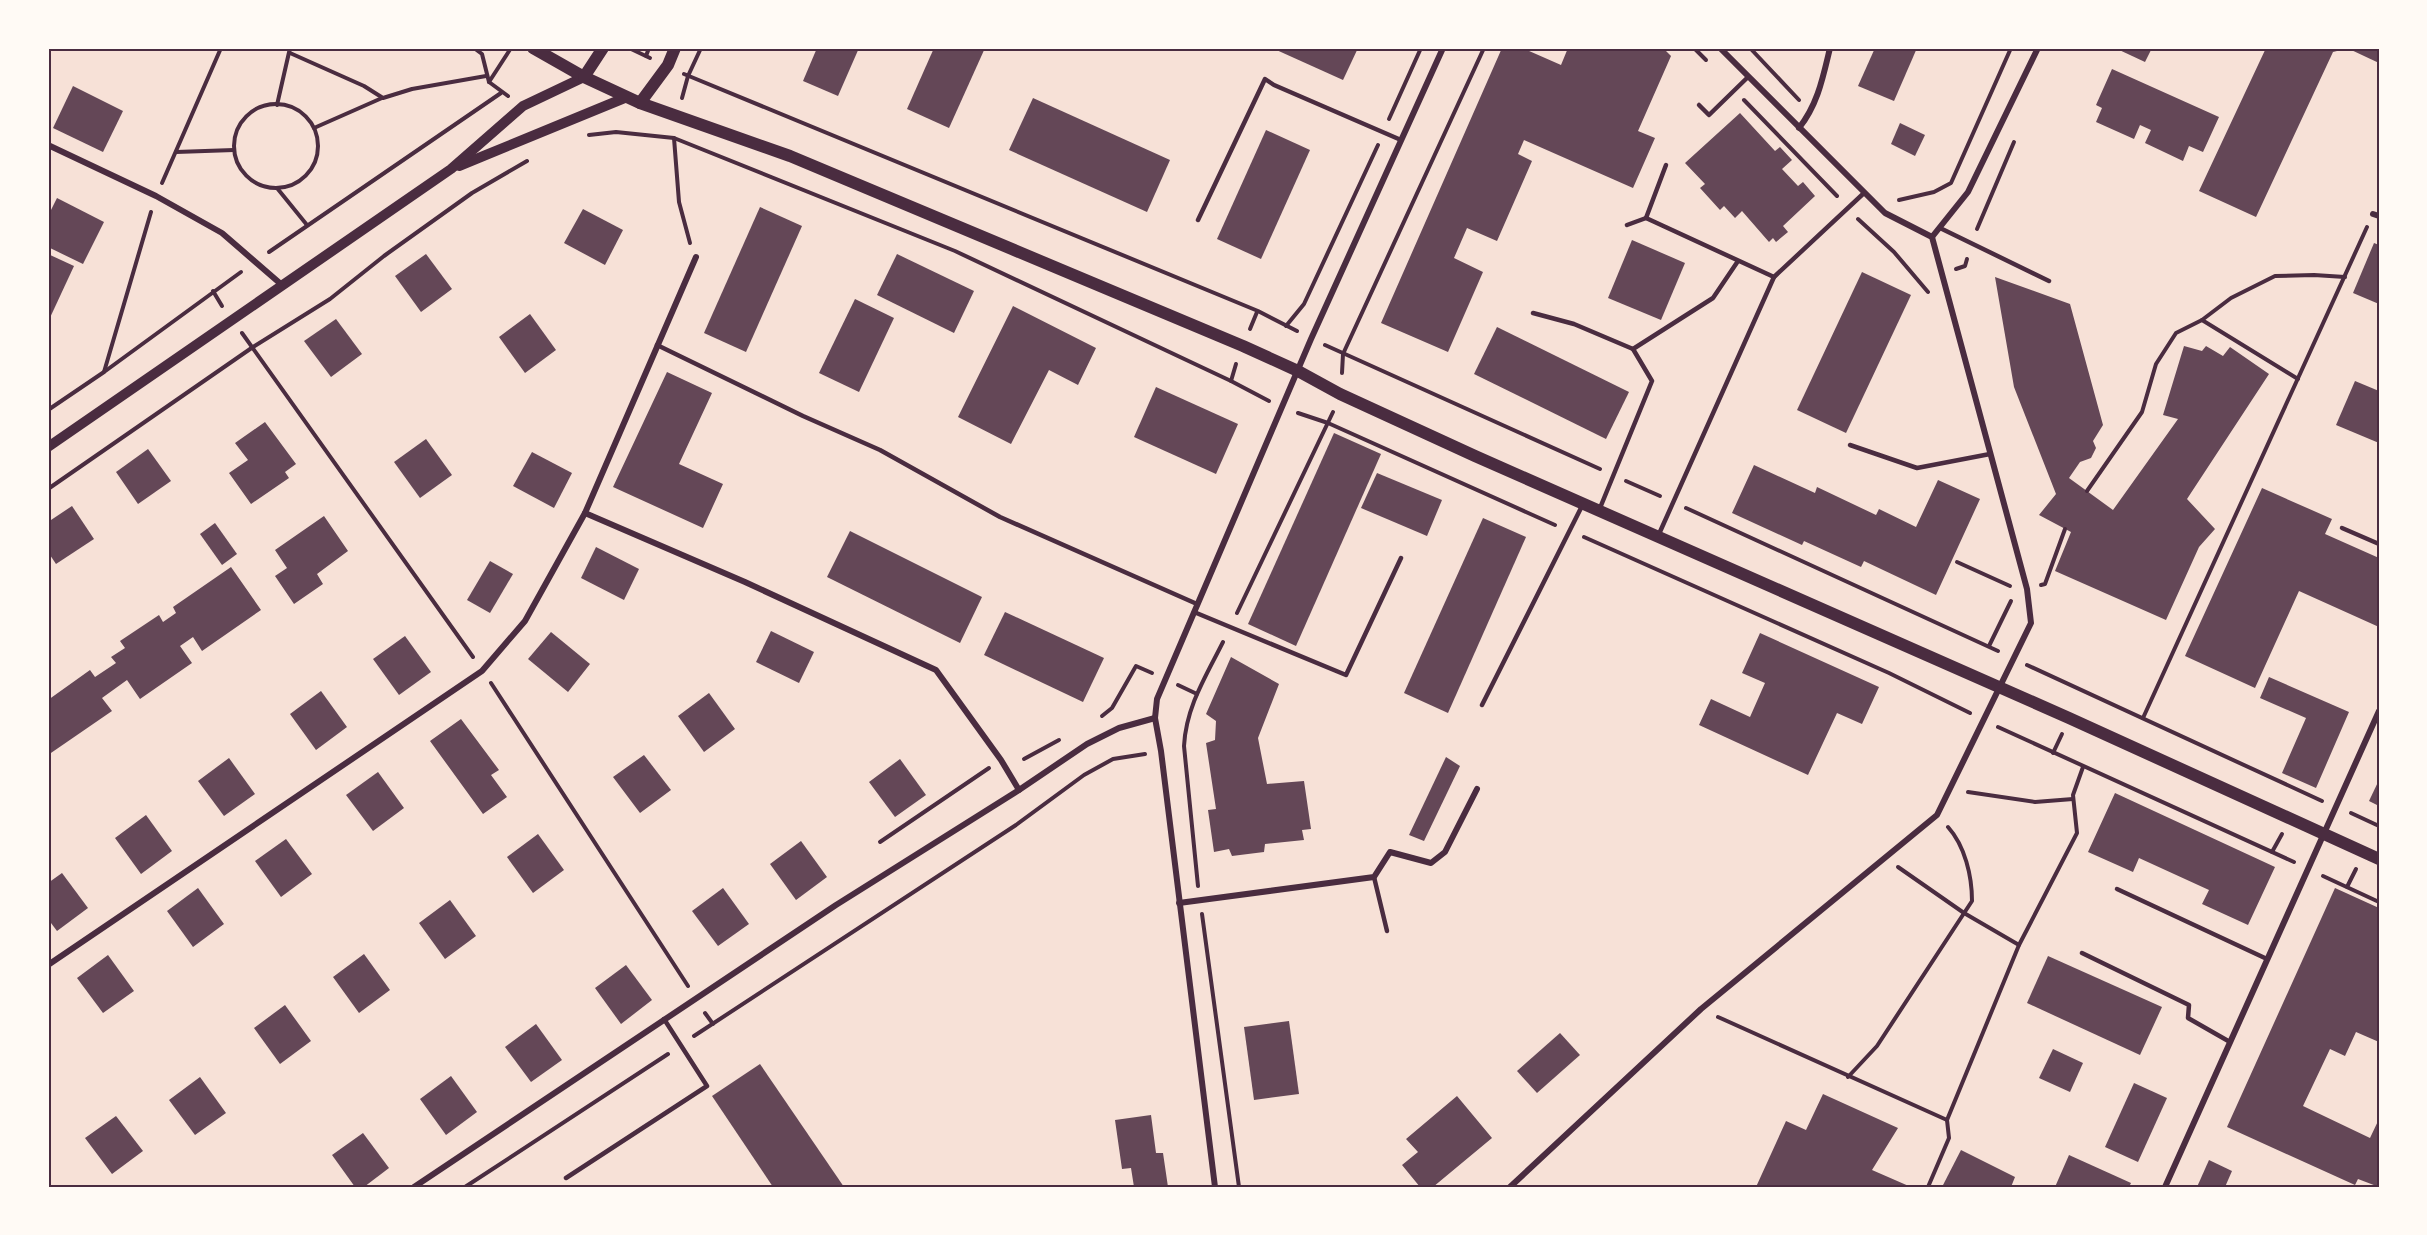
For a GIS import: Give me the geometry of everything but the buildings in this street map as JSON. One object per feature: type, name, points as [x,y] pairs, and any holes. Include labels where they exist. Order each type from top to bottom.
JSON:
[{"type":"main road","points":[[533,48],[640,103],[801,160],[1298,371],[1340,394],[1583,504],[2000,688],[2379,859]]},
{"type":"main road","points":[[584,76],[603,48]]},
{"type":"main road","points":[[640,103],[668,65],[675,48]]},
{"type":"street","points":[[1215,1187],[1155,718],[1157,699],[1164,678],[1298,371],[1443,48]]},
{"type":"street","points":[[1510,1187],[1701,1009],[1938,815],[2031,623],[2027,589],[1932,237],[1885,213],[1720,48]]},
{"type":"street","points":[[1799,128],[1811,112],[1820,90],[1830,48]]},
{"type":"street","points":[[1932,237],[1968,192],[2038,48]]},
{"type":"street","points":[[48,447],[451,169],[523,106],[584,76]]},
{"type":"street","points":[[451,169],[627,97]]},
{"type":"street","points":[[48,145],[156,196],[222,233],[282,285]]},
{"type":"street","points":[[48,965],[482,671],[525,621],[585,513],[696,257]]},
{"type":"street","points":[[585,513],[745,582],[936,670],[1001,760],[1019,790]]},
{"type":"street","points":[[2164,1187],[2379,711]]},
{"type":"street","points":[[414,1187],[836,905],[1019,790],[1087,744],[1119,728],[1155,718]]},
{"type":"street","points":[[1179,903],[1374,877],[1390,852],[1431,863],[1445,852],[1477,789]]},
{"type":"lane","points":[[1700,105],[1709,115],[1748,77]]},
{"type":"lane","points":[[1198,220],[1265,79],[1274,86],[1401,140]]},
{"type":"lane","points":[[1646,218],[1666,165]]},
{"type":"lane","points":[[1658,537],[1774,277],[1864,193]]},
{"type":"lane","points":[[1627,225],[1646,218],[1774,277]]},
{"type":"lane","points":[[1940,228],[2049,281]]},
{"type":"lane","points":[[1633,349],[1713,298],[1738,261]]},
{"type":"lane","points":[[1533,313],[1574,324],[1633,349],[1652,381],[1599,511]]},
{"type":"lane","points":[[657,345],[803,416],[880,450],[1000,517],[1197,604]]},
{"type":"lane","points":[[1850,445],[1917,468],[1990,454]]},
{"type":"lane","points":[[1482,705],[1583,504]]},
{"type":"lane","points":[[2342,528],[2379,544]]},
{"type":"lane","points":[[1194,612],[1346,675],[1401,558]]},
{"type":"lane","points":[[1374,877],[1387,931]]},
{"type":"lane","points":[[2118,889],[2267,959]]},
{"type":"lane","points":[[2082,953],[2189,1005],[2188,1018],[2230,1042]]},
{"type":"lane","points":[[566,1178],[707,1086],[664,1019]]},
{"type":"path","points":[[474,48],[482,54],[489,82],[501,93],[523,106]]},
{"type":"path","points":[[489,82],[511,48]]},
{"type":"path","points":[[646,56],[650,48]]},
{"type":"path","points":[[696,257],[683,224],[674,138],[676,116],[688,76],[701,48]]},
{"type":"path","points":[[1286,326],[1304,304],[1421,48]]},
{"type":"path","points":[[1239,1187],[1200,901],[1184,746],[1185,724],[1197,694],[1328,423],[1340,394],[1343,354],[1484,48]]},
{"type":"path","points":[[1694,48],[1710,65]]},
{"type":"path","points":[[1750,48],[1811,112]]},
{"type":"path","points":[[1896,200],[1916,198],[1951,183],[2011,48]]},
{"type":"path","points":[[277,105],[290,50],[364,86],[383,98]]},
{"type":"path","points":[[314,128],[383,98],[412,89],[486,76]]},
{"type":"path","points":[[1735,90],[1869,231],[1894,252],[1922,283],[1934,302]]},
{"type":"path","points":[[48,410],[104,372],[213,291],[501,93]]},
{"type":"path","points":[[267,105],[295,109],[306,117],[314,128],[317,155],[312,168],[297,182],[277,188],[264,186],[251,180],[241,171],[234,150],[237,130],[244,119],[255,110],[267,105]]},
{"type":"path","points":[[586,135],[616,132],[674,138],[955,251],[1231,381],[1283,408],[1328,423],[1889,673],[2083,767],[2379,902]]},
{"type":"path","points":[[1943,275],[1965,266],[1972,243],[2017,135]]},
{"type":"path","points":[[176,152],[234,150]]},
{"type":"path","points":[[48,489],[253,347],[330,299],[384,256],[472,193],[529,160]]},
{"type":"path","points":[[277,188],[308,225]]},
{"type":"path","points":[[2143,718],[2345,277],[2376,215]]},
{"type":"path","points":[[2088,491],[2142,412],[2156,364],[2176,333],[2202,320],[2231,298],[2275,276],[2345,277]]},
{"type":"path","points":[[213,291],[482,671],[713,1024]]},
{"type":"path","points":[[2202,320],[2298,379]]},
{"type":"path","points":[[2027,589],[2045,584],[2065,529]]},
{"type":"path","points":[[1956,562],[2013,587],[2010,576]]},
{"type":"path","points":[[2013,598],[1989,646],[2379,826]]},
{"type":"path","points":[[1097,720],[1112,708],[1136,666]]},
{"type":"path","points":[[1024,759],[1065,737]]},
{"type":"path","points":[[465,1187],[1016,825],[1084,775],[1113,759],[1161,751]]},
{"type":"path","points":[[880,842],[1001,760]]},
{"type":"path","points":[[1928,1187],[1949,1138],[1947,1120],[2019,945],[2078,832],[2073,799],[2083,767]]},
{"type":"path","points":[[1952,788],[1986,796],[2035,802],[2073,799]]},
{"type":"path","points":[[1848,1077],[1877,1046],[1972,901],[1972,880],[1956,836],[1938,815]]},
{"type":"path","points":[[1886,859],[1964,913],[2019,945]]},
{"type":"path","points":[[1701,1009],[1947,1120]]}]
